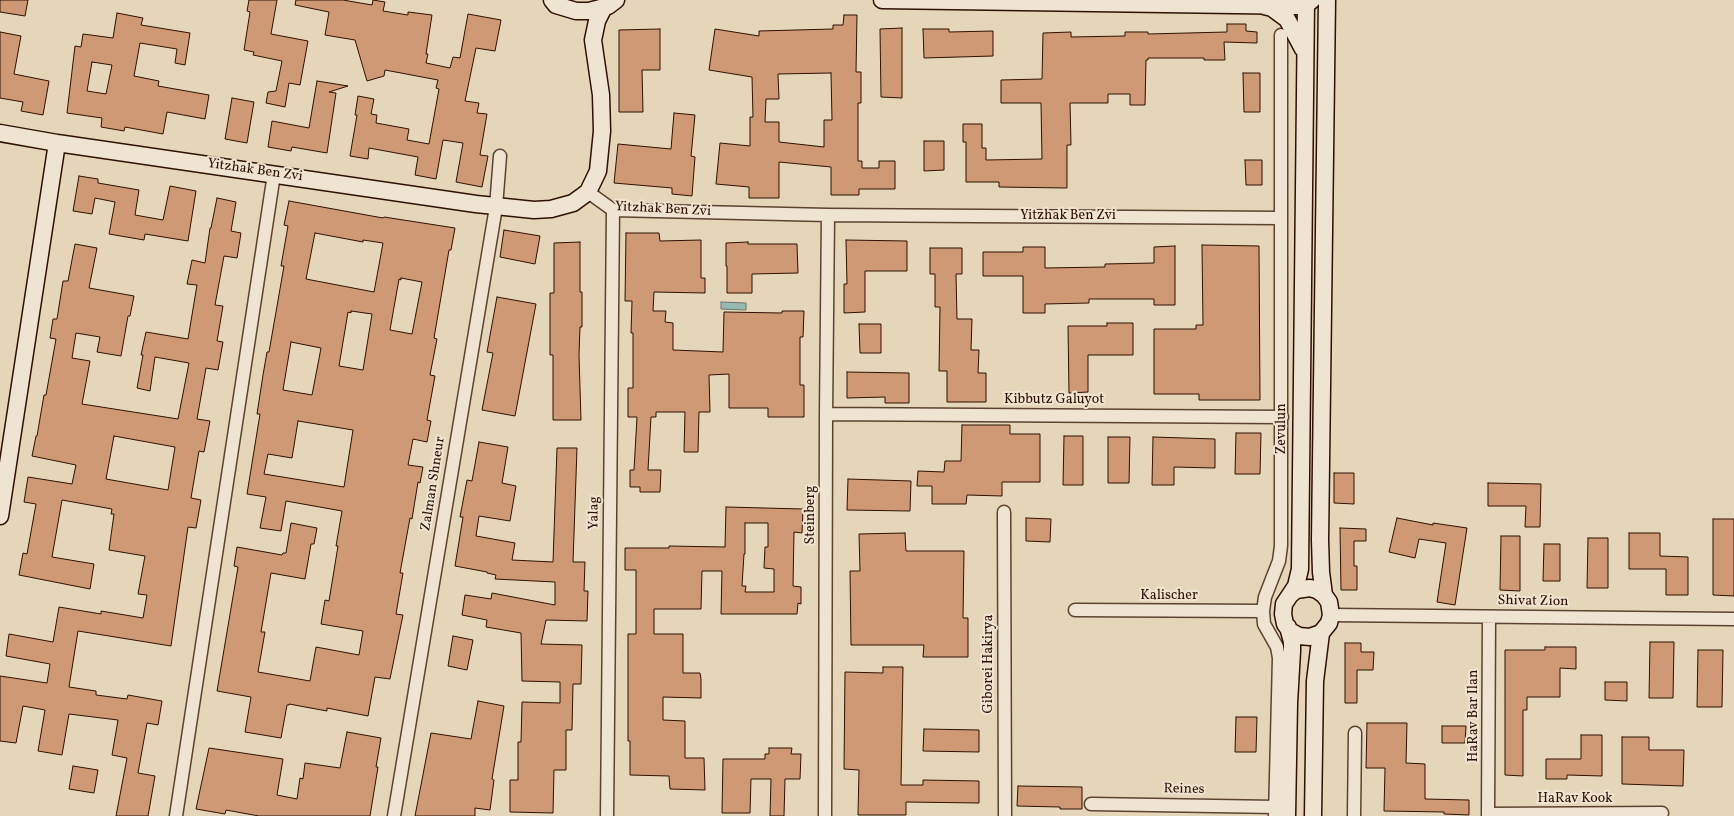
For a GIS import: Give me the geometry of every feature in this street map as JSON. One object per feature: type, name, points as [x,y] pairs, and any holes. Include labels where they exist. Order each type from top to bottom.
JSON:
[{"type":"main road","points":[[552,0],[556,4],[570,9],[589,11],[610,4]]},
{"type":"main road","points":[[882,0],[1257,4],[1308,2]]},
{"type":"main road","points":[[1324,595],[1320,540],[1327,0]]},
{"type":"main road","name":"Zevulun","points":[[1290,595],[1296,586],[1300,569],[1305,52],[1308,2]]},
{"type":"main road","points":[[588,192],[598,171],[602,131],[601,95],[593,40],[597,21],[610,4]]},
{"type":"main road","points":[[1257,4],[1272,8],[1287,19],[1305,52]]},
{"type":"main road","points":[[570,9],[593,40]]},
{"type":"main road","name":"Yitzhak Ben Zvi","points":[[0,133],[496,207],[534,210],[550,209],[573,203],[588,192]]},
{"type":"main road","points":[[0,516],[57,143]]},
{"type":"main road","points":[[1279,813],[1292,651],[1288,627],[1283,614],[1284,604],[1290,595],[1303,588],[1317,590],[1324,595],[1329,602],[1331,615],[1329,623],[1321,633],[1310,637],[1299,636],[1288,627]]},
{"type":"main road","points":[[1313,816],[1316,681],[1321,633]]},
{"type":"street","name":"Zevulun","points":[[1263,611],[1279,561],[1281,546],[1281,35]]},
{"type":"street","name":"Zalman Shneur","points":[[394,816],[496,207],[500,156]]},
{"type":"street","points":[[176,816],[274,174]]},
{"type":"street","name":"Yitzhak Ben Zvi","points":[[588,192],[613,210],[1281,218]]},
{"type":"street","name":"Yalag","points":[[607,816],[613,210]]},
{"type":"street","name":"Steinberg","points":[[826,816],[828,214]]},
{"type":"street","name":"Kibbutz Galuyot","points":[[826,414],[1282,417]]},
{"type":"street","name":"Giborei Hakirya","points":[[1004,512],[1004,816]]},
{"type":"street","name":"Kalischer","points":[[1075,610],[1263,611]]},
{"type":"street","points":[[1263,611],[1264,624],[1276,647],[1279,658],[1279,813]]},
{"type":"street","name":"Shivat Zion","points":[[1331,615],[1734,619]]},
{"type":"street","name":"HaRav Bar Ilan","points":[[1488,815],[1490,617]]},
{"type":"street","points":[[1354,816],[1355,733]]},
{"type":"street","name":"Reines","points":[[1091,804],[1279,813]]},
{"type":"street","name":"HaRav Kook","points":[[1488,815],[1662,813]]},
{"type":"water","points":[[721,302],[746,303],[746,310],[721,309]]},
{"type":"building","points":[[0,0],[28,0],[25,16],[0,12]]},
{"type":"building","points":[[249,0],[277,0],[271,34],[308,41],[300,85],[289,83],[285,107],[266,103],[268,92],[276,91],[282,61],[253,55],[254,52],[244,50],[250,12],[247,11]]},
{"type":"building","points":[[296,0],[343,0],[372,5],[373,0],[385,2],[383,11],[408,15],[408,12],[432,15],[426,63],[450,68],[453,57],[460,58],[468,14],[501,20],[495,51],[476,48],[465,101],[479,103],[477,113],[487,114],[480,155],[488,156],[482,187],[456,182],[463,143],[443,140],[436,179],[415,175],[418,157],[369,148],[368,159],[350,156],[357,115],[355,115],[358,96],[374,99],[371,114],[377,115],[376,123],[409,129],[407,140],[429,144],[439,89],[436,88],[438,80],[385,70],[384,76],[367,81],[355,40],[325,35],[329,12],[295,5]]},
{"type":"building","points":[[117,13],[143,18],[141,25],[190,33],[185,65],[175,63],[177,49],[140,43],[134,76],[159,81],[158,86],[209,95],[205,119],[167,112],[163,134],[125,127],[124,131],[101,127],[102,118],[67,113],[75,46],[81,47],[83,34],[113,38]],"holes":[[[92,62],[112,65],[106,94],[87,91]]]},
{"type":"building","points":[[844,15],[857,15],[856,72],[861,72],[861,103],[858,103],[858,161],[862,161],[862,168],[879,168],[879,161],[895,161],[895,189],[859,189],[859,195],[831,195],[831,167],[779,162],[779,198],[749,198],[749,187],[716,184],[720,143],[750,146],[750,117],[753,117],[752,77],[709,70],[715,29],[759,36],[759,31],[833,29],[833,25],[843,25]],"holes":[[[831,73],[832,120],[824,120],[824,147],[779,142],[779,122],[765,122],[766,99],[779,99],[778,74]]]},
{"type":"building","points":[[1227,24],[1246,24],[1246,31],[1257,32],[1257,43],[1224,42],[1225,60],[1148,58],[1146,60],[1145,105],[1130,105],[1130,94],[1108,94],[1108,103],[1070,103],[1071,145],[1067,145],[1067,188],[999,187],[999,182],[966,182],[966,142],[963,142],[963,124],[982,124],[982,148],[986,148],[986,160],[1042,159],[1041,103],[1001,103],[1001,80],[1042,79],[1043,33],[1071,32],[1071,37],[1125,36],[1125,32],[1148,32],[1148,34],[1227,32]]},
{"type":"building","points":[[902,28],[902,98],[881,97],[880,29]]},
{"type":"building","points":[[660,29],[660,70],[642,70],[643,112],[619,112],[619,30]]},
{"type":"building","points":[[923,29],[949,29],[949,32],[993,31],[993,56],[924,58]]},
{"type":"building","points":[[0,32],[21,36],[14,74],[49,81],[43,115],[21,111],[23,102],[0,98]]},
{"type":"building","points":[[1243,73],[1260,73],[1260,112],[1244,112]]},
{"type":"building","points":[[317,81],[348,86],[329,92],[336,93],[327,153],[292,147],[291,151],[268,147],[272,121],[309,128]]},
{"type":"building","points":[[232,98],[254,102],[247,143],[225,139]]},
{"type":"building","points":[[674,113],[695,115],[691,156],[695,157],[692,196],[672,194],[672,188],[614,183],[618,144],[671,149]]},
{"type":"building","points":[[924,141],[944,141],[944,170],[924,171]]},
{"type":"building","points":[[1245,160],[1262,160],[1262,185],[1246,185]]},
{"type":"building","points":[[79,176],[98,179],[98,183],[139,190],[135,215],[163,220],[170,186],[196,191],[188,241],[145,234],[144,240],[109,234],[115,202],[95,198],[92,214],[73,211]]},
{"type":"building","points":[[217,198],[236,202],[231,231],[241,233],[237,258],[224,256],[215,305],[223,306],[217,341],[223,342],[218,370],[206,368],[197,419],[210,421],[204,452],[199,451],[191,498],[201,500],[196,528],[188,527],[171,646],[78,631],[69,687],[96,691],[96,695],[127,699],[128,695],[162,701],[158,725],[147,723],[138,773],[155,776],[148,816],[116,816],[127,758],[112,755],[118,720],[69,714],[62,755],[38,751],[45,710],[23,706],[16,743],[0,741],[0,676],[47,683],[50,664],[6,656],[9,634],[53,642],[59,607],[143,618],[147,595],[138,594],[145,556],[109,550],[114,514],[111,514],[112,509],[62,500],[52,557],[94,564],[90,589],[19,575],[23,553],[27,554],[36,504],[24,502],[28,477],[72,484],[76,465],[32,456],[56,339],[50,338],[53,319],[57,319],[63,281],[68,281],[75,244],[97,248],[89,288],[134,296],[130,316],[128,316],[121,356],[97,352],[100,337],[76,333],[72,358],[90,361],[82,404],[178,419],[189,363],[155,357],[150,391],[137,388],[143,355],[141,355],[146,332],[188,339],[197,285],[187,284],[192,260],[205,263]],"holes":[[[114,436],[175,447],[168,490],[106,479]]]},
{"type":"building","points":[[289,201],[383,218],[455,228],[451,250],[449,250],[434,338],[437,339],[430,375],[435,376],[427,420],[431,421],[427,442],[413,439],[408,465],[423,467],[420,483],[418,482],[412,519],[410,518],[400,573],[403,573],[396,614],[403,615],[390,679],[375,677],[368,716],[327,708],[327,711],[287,705],[281,738],[245,732],[251,697],[217,691],[238,567],[234,566],[237,547],[282,555],[286,553],[291,523],[317,528],[314,544],[311,544],[305,579],[271,573],[261,632],[265,632],[258,672],[310,681],[316,647],[359,655],[363,631],[321,624],[325,600],[329,601],[342,511],[286,501],[281,531],[260,528],[266,497],[247,494],[260,414],[257,414],[263,375],[267,352],[269,352],[284,266],[281,266],[288,226],[284,225]],"holes":[[[315,233],[363,242],[363,240],[383,243],[374,292],[306,279]],[[401,278],[422,282],[412,334],[390,330],[399,279],[401,280]],[[351,311],[372,314],[363,370],[339,366],[348,312],[351,313]],[[291,342],[321,348],[312,395],[283,390]],[[298,421],[353,430],[344,487],[264,474],[268,454],[292,458]]]},
{"type":"building","points":[[504,230],[540,236],[535,264],[500,257]]},
{"type":"building","points":[[626,233],[659,233],[660,241],[701,240],[701,278],[705,278],[705,293],[654,292],[653,311],[666,311],[665,322],[673,323],[673,350],[723,352],[724,312],[782,313],[782,311],[804,311],[803,337],[800,337],[800,385],[804,385],[804,417],[768,417],[768,408],[729,408],[729,374],[709,375],[710,412],[699,412],[698,452],[684,452],[685,412],[656,412],[656,417],[651,417],[648,470],[661,470],[660,492],[640,492],[640,487],[630,487],[630,470],[634,470],[637,417],[628,417],[628,388],[633,388],[633,333],[631,333],[632,301],[625,301]]},
{"type":"building","points":[[846,240],[907,241],[907,271],[865,271],[865,312],[844,313],[844,284],[847,284]]},
{"type":"building","points":[[580,242],[580,292],[582,292],[582,327],[580,327],[579,355],[581,420],[553,420],[553,355],[550,355],[550,293],[554,293],[554,243]]},
{"type":"building","points":[[748,242],[748,244],[797,244],[798,273],[752,274],[752,293],[727,293],[726,243]]},
{"type":"building","points":[[1202,245],[1259,246],[1260,400],[1199,400],[1199,394],[1154,394],[1154,329],[1196,329],[1196,325],[1203,325]]},
{"type":"building","points":[[1175,246],[1175,305],[1154,305],[1154,299],[1089,299],[1089,303],[1045,304],[1045,313],[1023,313],[1023,276],[983,276],[983,252],[1023,252],[1023,247],[1045,247],[1045,268],[1105,267],[1105,264],[1154,263],[1154,247]]},
{"type":"building","points":[[930,248],[962,248],[962,274],[956,274],[957,319],[972,319],[971,350],[979,350],[978,373],[986,373],[986,402],[947,402],[947,371],[939,371],[940,307],[935,307],[935,274],[930,274]]},
{"type":"building","points":[[497,297],[536,304],[515,416],[482,410],[493,353],[487,352]]},
{"type":"building","points":[[1107,323],[1133,323],[1133,355],[1088,355],[1088,392],[1069,393],[1068,326],[1107,326]]},
{"type":"building","points":[[859,324],[881,324],[881,353],[860,353]]},
{"type":"building","points":[[847,372],[909,373],[909,403],[885,403],[885,397],[847,398]]},
{"type":"building","points":[[962,425],[1010,425],[1010,434],[1040,434],[1040,482],[1002,482],[1002,496],[967,495],[966,504],[932,504],[932,486],[917,486],[918,471],[944,472],[945,461],[961,461]]},
{"type":"building","points":[[1236,433],[1261,433],[1260,474],[1235,474]]},
{"type":"building","points":[[1064,436],[1083,436],[1083,485],[1063,485]]},
{"type":"building","points":[[1108,437],[1130,437],[1129,483],[1108,483]]},
{"type":"building","points":[[1153,437],[1215,439],[1215,468],[1174,467],[1174,485],[1152,485]]},
{"type":"building","points":[[479,442],[508,447],[502,483],[516,486],[510,521],[479,516],[476,536],[515,543],[512,560],[553,562],[557,448],[577,448],[573,562],[585,562],[584,591],[588,591],[587,621],[546,620],[541,644],[582,645],[581,684],[573,684],[572,730],[566,730],[566,770],[554,770],[553,813],[510,812],[510,780],[518,780],[518,742],[521,742],[522,702],[560,703],[560,682],[522,681],[521,633],[486,627],[487,620],[462,615],[465,595],[491,599],[492,593],[555,605],[555,582],[495,579],[496,575],[487,572],[455,566],[463,517],[460,517],[467,480],[472,481]]},
{"type":"building","points":[[1334,473],[1354,473],[1354,504],[1334,503]]},
{"type":"building","points":[[848,479],[911,481],[910,511],[847,510]]},
{"type":"building","points":[[1488,483],[1541,484],[1540,527],[1525,527],[1526,506],[1488,506]]},
{"type":"building","points":[[726,507],[803,509],[802,533],[794,532],[793,586],[801,587],[801,604],[798,603],[797,614],[721,614],[722,571],[702,571],[701,609],[654,609],[654,634],[683,634],[683,673],[700,673],[701,679],[701,698],[663,697],[663,720],[685,721],[685,758],[704,758],[705,790],[670,789],[669,776],[630,775],[630,741],[628,741],[628,634],[636,634],[636,570],[625,570],[625,548],[669,548],[669,546],[725,547]],"holes":[[[745,523],[768,523],[768,547],[765,547],[764,568],[774,569],[774,592],[745,592],[746,586],[742,586]]]},
{"type":"building","points":[[1026,518],[1051,519],[1050,542],[1026,541]]},
{"type":"building","points":[[1397,518],[1433,525],[1433,523],[1467,528],[1455,605],[1437,602],[1446,543],[1419,539],[1415,558],[1389,552]]},
{"type":"building","points":[[1713,519],[1734,519],[1734,596],[1713,595]]},
{"type":"building","points":[[1340,528],[1366,529],[1366,541],[1354,541],[1354,566],[1357,566],[1357,590],[1341,590]]},
{"type":"building","points":[[905,533],[906,551],[964,551],[963,618],[968,618],[968,657],[923,657],[924,645],[851,645],[850,571],[860,571],[859,534]]},
{"type":"building","points":[[1629,533],[1660,533],[1660,556],[1688,557],[1688,595],[1666,595],[1666,569],[1629,569]]},
{"type":"building","points":[[1501,536],[1520,536],[1520,591],[1500,590]]},
{"type":"building","points":[[1588,538],[1608,538],[1608,588],[1587,588]]},
{"type":"building","points":[[1544,544],[1560,544],[1560,581],[1543,581]]},
{"type":"building","points":[[453,636],[473,640],[467,670],[448,666]]},
{"type":"building","points":[[1650,642],[1674,642],[1673,698],[1649,698]]},
{"type":"building","points":[[1345,643],[1361,643],[1361,652],[1374,652],[1373,670],[1357,670],[1357,703],[1345,703]]},
{"type":"building","points":[[1545,647],[1576,647],[1576,669],[1560,668],[1560,697],[1527,697],[1527,710],[1523,710],[1523,776],[1505,775],[1505,650],[1545,650]]},
{"type":"building","points":[[1698,650],[1723,650],[1722,707],[1697,707]]},
{"type":"building","points":[[883,667],[903,667],[901,785],[923,785],[923,780],[979,781],[979,803],[906,802],[906,815],[858,815],[859,770],[844,769],[845,672],[883,673]]},
{"type":"building","points":[[1605,682],[1627,682],[1627,701],[1605,700]]},
{"type":"building","points":[[478,701],[504,706],[492,779],[494,780],[490,810],[475,808],[475,816],[415,816],[431,733],[471,739]]},
{"type":"building","points":[[1236,717],[1257,717],[1256,752],[1235,752]]},
{"type":"building","points":[[1367,723],[1407,723],[1406,763],[1425,764],[1425,799],[1469,800],[1469,815],[1444,814],[1444,812],[1384,811],[1385,768],[1366,768]]},
{"type":"building","points":[[1442,726],[1466,726],[1465,743],[1442,743]]},
{"type":"building","points":[[924,729],[979,730],[979,752],[923,751]]},
{"type":"building","points":[[347,732],[381,738],[370,816],[259,816],[226,810],[225,814],[196,809],[209,748],[283,759],[277,795],[297,799],[300,778],[303,779],[305,763],[340,768]]},
{"type":"building","points":[[1581,735],[1602,735],[1602,776],[1567,775],[1567,779],[1546,779],[1546,759],[1581,759]]},
{"type":"building","points":[[1622,737],[1649,737],[1649,750],[1684,750],[1683,786],[1622,784]]},
{"type":"building","points":[[769,748],[792,748],[791,754],[801,754],[800,779],[785,779],[784,816],[770,816],[771,779],[751,779],[750,813],[722,813],[723,759],[765,759],[765,754],[769,754]]},
{"type":"building","points":[[73,766],[98,770],[94,793],[69,789]]},
{"type":"building","points":[[1018,786],[1082,787],[1082,809],[1017,806]]}]
